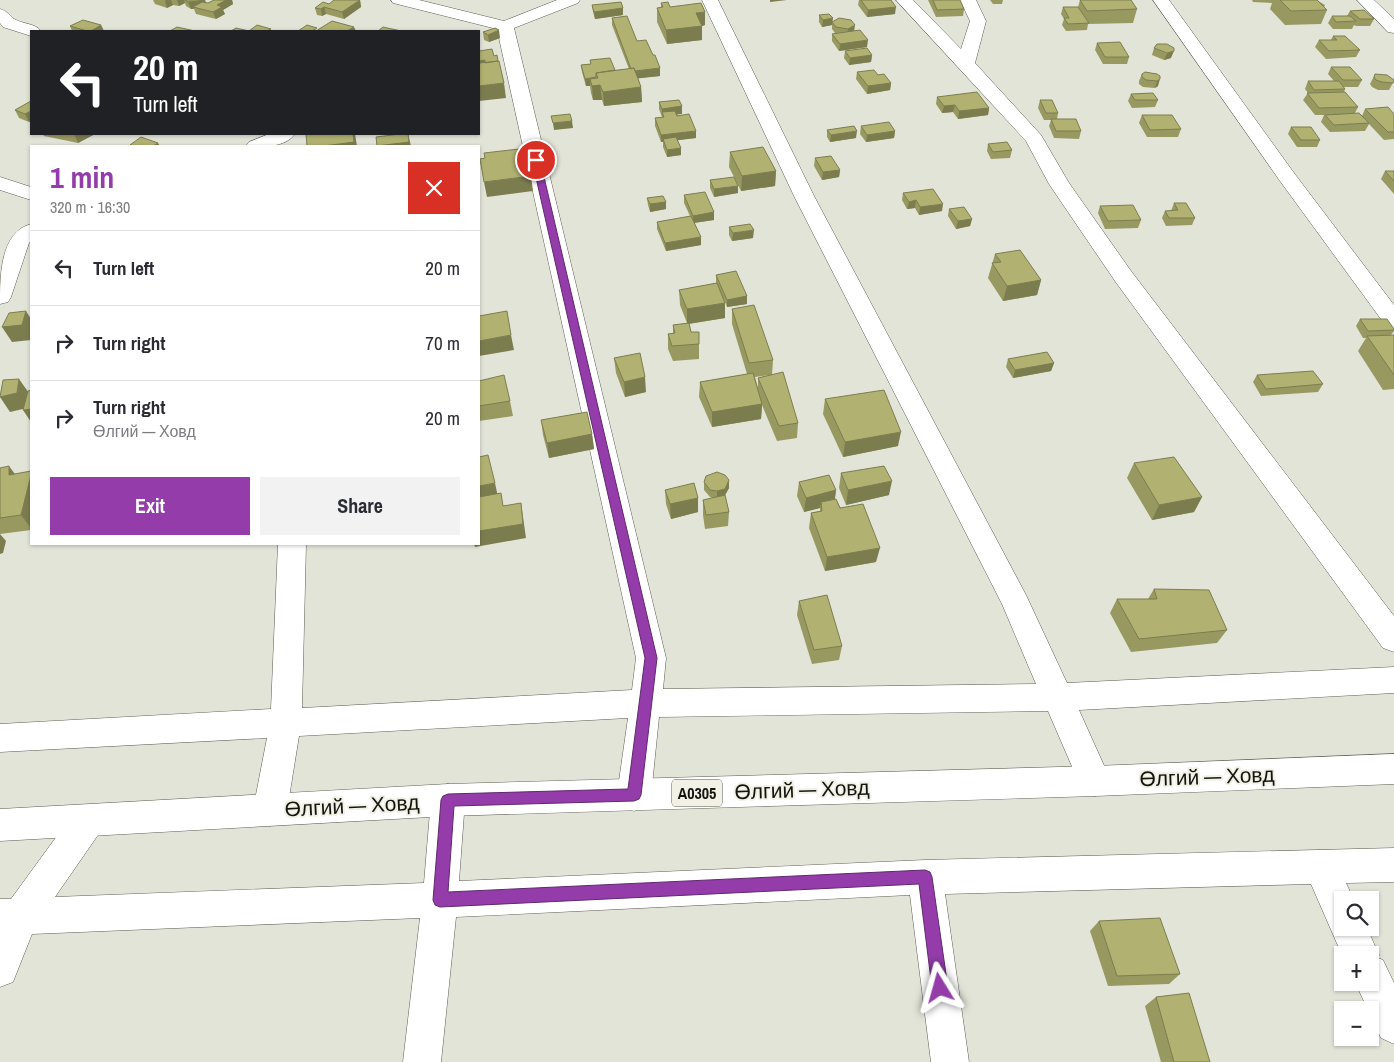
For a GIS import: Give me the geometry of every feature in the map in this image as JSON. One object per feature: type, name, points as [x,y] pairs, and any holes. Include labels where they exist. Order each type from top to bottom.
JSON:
[{"type":"main road","points":[[399,0],[505,26],[572,0]]},
{"type":"main road","points":[[710,0],[804,196],[1016,603],[1095,782]]},
{"type":"main road","points":[[904,0],[966,64],[1034,139],[1059,184],[1123,276],[1394,639]]},
{"type":"main road","points":[[966,64],[978,20],[968,0]]},
{"type":"main road","points":[[1161,0],[1287,177],[1394,321]]},
{"type":"main road","points":[[1365,0],[1394,28]]},
{"type":"main road","points":[[0,14],[9,23],[30,30]]},
{"type":"main road","points":[[505,26],[651,658],[634,795]]},
{"type":"main road","points":[[258,145],[283,135]]},
{"type":"main road","points":[[0,183],[30,194]]},
{"type":"main road","points":[[0,297],[19,240],[30,231]]},
{"type":"main road","points":[[270,810],[286,722],[292,545]]},
{"type":"main road","points":[[0,738],[646,703],[1058,697],[1394,680]]},
{"type":"main road","name":"Өлгий — Ховд","points":[[0,824],[88,821],[448,800],[1095,782],[1394,769]]},
{"type":"main road","points":[[422,1062],[440,900],[448,800]]},
{"type":"main road","points":[[0,969],[10,917],[88,821]]},
{"type":"main road","points":[[10,917],[440,900],[925,877],[1394,865]]},
{"type":"main road","points":[[1321,868],[1334,896]]},
{"type":"main road","points":[[925,877],[950,1062]]},
{"type":"main road","points":[[1378,991],[1394,1025]]},
{"type":"building","points":[[185,0],[200,0],[188,2]]},
{"type":"building","points":[[214,0],[226,0],[217,5],[222,7],[213,12],[193,7],[202,2],[208,3]]},
{"type":"building","points":[[334,0],[360,0],[342,12],[324,7],[321,9],[315,8],[323,2],[329,4]]},
{"type":"building","points":[[861,0],[891,0],[896,7],[868,10]]},
{"type":"building","points":[[933,0],[960,0],[964,9],[937,10]]},
{"type":"building","points":[[1080,0],[1131,0],[1137,9],[1087,11]]},
{"type":"building","points":[[1280,0],[1317,0],[1327,10],[1291,11]]},
{"type":"building","points":[[621,2],[623,8],[594,12],[592,5]]},
{"type":"building","points":[[668,2],[670,7],[701,3],[705,12],[696,13],[702,26],[666,30],[657,8],[663,7],[661,3]]},
{"type":"building","points":[[1063,7],[1078,7],[1089,23],[1068,24],[1064,18],[1069,18]]},
{"type":"building","points":[[1364,10],[1374,19],[1360,19],[1350,11]]},
{"type":"building","points":[[829,14],[833,18],[823,20],[819,15]]},
{"type":"building","points":[[627,16],[637,41],[646,40],[660,68],[635,71],[634,68],[631,69],[612,18]]},
{"type":"building","points":[[1332,16],[1350,16],[1356,21],[1336,22]]},
{"type":"building","points":[[839,18],[851,20],[855,25],[848,29],[836,27],[832,22]]},
{"type":"building","points":[[83,20],[101,25],[93,30],[84,30],[70,26]]},
{"type":"building","points":[[332,21],[354,27],[349,30],[318,30]]},
{"type":"building","points":[[257,25],[271,29],[269,30],[250,30]]},
{"type":"building","points":[[307,25],[317,28],[314,30],[300,30]]},
{"type":"building","points":[[177,27],[190,30],[172,30]]},
{"type":"building","points":[[383,27],[396,30],[379,30]]},
{"type":"building","points":[[495,28],[499,30],[488,35],[483,32]]},
{"type":"building","points":[[860,30],[868,40],[840,44],[832,34]]},
{"type":"building","points":[[1333,36],[1345,36],[1360,50],[1329,51],[1319,40],[1337,40]]},
{"type":"building","points":[[1120,42],[1129,57],[1105,57],[1097,43]]},
{"type":"building","points":[[1157,44],[1167,44],[1174,48],[1174,51],[1167,53],[1154,48]]},
{"type":"building","points":[[867,48],[872,55],[850,58],[845,51]]},
{"type":"building","points":[[492,49],[494,56],[497,55],[498,61],[485,63],[485,60],[480,61],[480,51]]},
{"type":"building","points":[[610,58],[615,70],[596,73],[596,77],[585,79],[581,65],[591,64],[590,60]]},
{"type":"building","points":[[499,61],[504,83],[480,86],[480,63]]},
{"type":"building","points":[[1331,67],[1350,67],[1362,80],[1343,80]]},
{"type":"building","points":[[634,68],[641,87],[603,92],[600,85],[592,86],[590,79],[598,78],[596,73]]},
{"type":"building","points":[[874,70],[878,75],[884,74],[891,83],[868,86],[857,72]]},
{"type":"building","points":[[1145,72],[1157,74],[1160,76],[1160,79],[1157,81],[1146,80],[1142,77],[1142,74]]},
{"type":"building","points":[[1375,74],[1387,75],[1394,81],[1393,83],[1376,80]]},
{"type":"building","points":[[1308,81],[1339,81],[1345,89],[1314,90]]},
{"type":"building","points":[[977,92],[989,108],[959,111],[955,105],[944,106],[937,97]]},
{"type":"building","points":[[1345,92],[1358,107],[1319,108],[1307,93]]},
{"type":"building","points":[[1153,93],[1158,100],[1135,100],[1131,94]]},
{"type":"building","points":[[679,100],[682,106],[662,109],[659,102]]},
{"type":"building","points":[[1040,100],[1052,100],[1058,113],[1046,113]]},
{"type":"building","points":[[30,102],[30,112],[25,114],[15,110]]},
{"type":"building","points":[[1388,107],[1394,114],[1394,132],[1388,132],[1365,109]]},
{"type":"building","points":[[675,111],[677,116],[689,114],[696,131],[661,135],[655,118],[664,117],[662,112]]},
{"type":"building","points":[[1359,113],[1369,123],[1334,125],[1325,115]]},
{"type":"building","points":[[570,114],[572,121],[553,123],[551,116]]},
{"type":"building","points":[[1142,115],[1172,115],[1181,129],[1150,130]]},
{"type":"building","points":[[1051,119],[1076,119],[1081,131],[1056,131]]},
{"type":"building","points":[[889,122],[895,131],[867,135],[861,126]]},
{"type":"building","points":[[854,126],[857,131],[831,135],[827,130]]},
{"type":"building","points":[[1291,127],[1311,127],[1320,140],[1301,140]]},
{"type":"building","points":[[306,135],[353,135],[354,142],[332,145],[307,145]]},
{"type":"building","points":[[408,135],[409,142],[377,145],[376,137]]},
{"type":"building","points":[[141,137],[158,143],[155,145],[130,145]]},
{"type":"building","points":[[676,137],[681,148],[667,150],[663,139]]},
{"type":"building","points":[[1007,142],[1012,150],[993,152],[988,144]]},
{"type":"building","points":[[763,147],[776,171],[742,176],[730,152]]},
{"type":"building","points":[[519,149],[520,154],[526,153],[531,176],[484,182],[480,159],[485,158],[484,153]]},
{"type":"building","points":[[831,156],[840,170],[823,172],[815,158]]},
{"type":"building","points":[[1385,171],[1394,171],[1394,181]]},
{"type":"building","points":[[734,177],[738,186],[714,189],[710,180]]},
{"type":"building","points":[[933,189],[943,204],[920,207],[916,200],[909,202],[903,193]]},
{"type":"building","points":[[705,192],[714,212],[693,216],[684,195]]},
{"type":"building","points":[[663,196],[666,202],[650,204],[647,198]]},
{"type":"building","points":[[1174,203],[1186,203],[1195,218],[1169,218],[1165,211],[1178,210]]},
{"type":"building","points":[[1133,205],[1141,220],[1108,221],[1100,206]]},
{"type":"building","points":[[964,207],[972,219],[958,221],[949,209]]},
{"type":"building","points":[[691,216],[701,237],[665,243],[657,222]]},
{"type":"building","points":[[750,224],[754,230],[733,233],[729,227]]},
{"type":"building","points":[[1020,250],[1041,280],[1007,286],[992,263],[1001,262],[995,254]]},
{"type":"building","points":[[736,271],[747,296],[727,300],[716,275]]},
{"type":"building","points":[[717,283],[725,303],[687,309],[679,290]]},
{"type":"building","points":[[754,305],[773,360],[749,363],[732,309]]},
{"type":"building","points":[[26,311],[22,325],[2,327],[9,313]]},
{"type":"building","points":[[507,311],[511,335],[480,341],[480,316]]},
{"type":"building","points":[[1360,319],[1387,319],[1394,330],[1368,331]]},
{"type":"building","points":[[689,323],[691,332],[699,332],[699,344],[672,346],[668,334],[675,333],[673,325]]},
{"type":"building","points":[[1394,335],[1394,375],[1367,336]]},
{"type":"building","points":[[1047,352],[1054,363],[1015,370],[1008,359]]},
{"type":"building","points":[[640,353],[645,377],[624,382],[614,358]]},
{"type":"building","points":[[1313,371],[1323,384],[1266,389],[1257,375]]},
{"type":"building","points":[[783,372],[798,423],[779,426],[758,378]]},
{"type":"building","points":[[753,373],[762,404],[712,412],[700,382]]},
{"type":"building","points":[[504,375],[510,401],[480,406],[480,381]]},
{"type":"building","points":[[19,379],[17,393],[0,397],[3,380]]},
{"type":"building","points":[[30,390],[30,409],[23,410],[28,391]]},
{"type":"building","points":[[884,390],[901,432],[845,442],[825,399]]},
{"type":"building","points":[[587,412],[592,434],[547,443],[541,420]]},
{"type":"building","points":[[488,455],[495,483],[480,486],[480,457]]},
{"type":"building","points":[[1174,457],[1202,497],[1159,505],[1134,463]]},
{"type":"building","points":[[9,466],[9,475],[30,471],[30,479],[21,515],[0,518],[0,468]]},
{"type":"building","points":[[884,466],[892,481],[848,490],[841,473]]},
{"type":"building","points":[[717,472],[725,475],[729,480],[725,489],[710,490],[704,482],[706,476]]},
{"type":"building","points":[[829,475],[836,490],[806,498],[799,482]]},
{"type":"building","points":[[694,483],[698,498],[670,504],[665,490]]},
{"type":"building","points":[[501,493],[503,506],[521,503],[523,524],[480,531],[480,497]]},
{"type":"building","points":[[725,495],[729,512],[706,515],[703,500]]},
{"type":"building","points":[[836,499],[840,508],[863,504],[880,548],[827,557],[811,513],[822,511],[821,502]]},
{"type":"building","points":[[1154,589],[1209,590],[1227,630],[1139,639],[1117,599],[1157,599]]},
{"type":"building","points":[[827,595],[842,646],[814,650],[799,601]]},
{"type":"building","points":[[1160,918],[1180,974],[1117,976],[1099,921]]},
{"type":"building","points":[[1189,993],[1210,1062],[1174,1062],[1156,997]]},
{"type":"route","points":[[536,160],[651,658],[634,795],[448,800],[440,900],[925,877],[940,988]]}]
